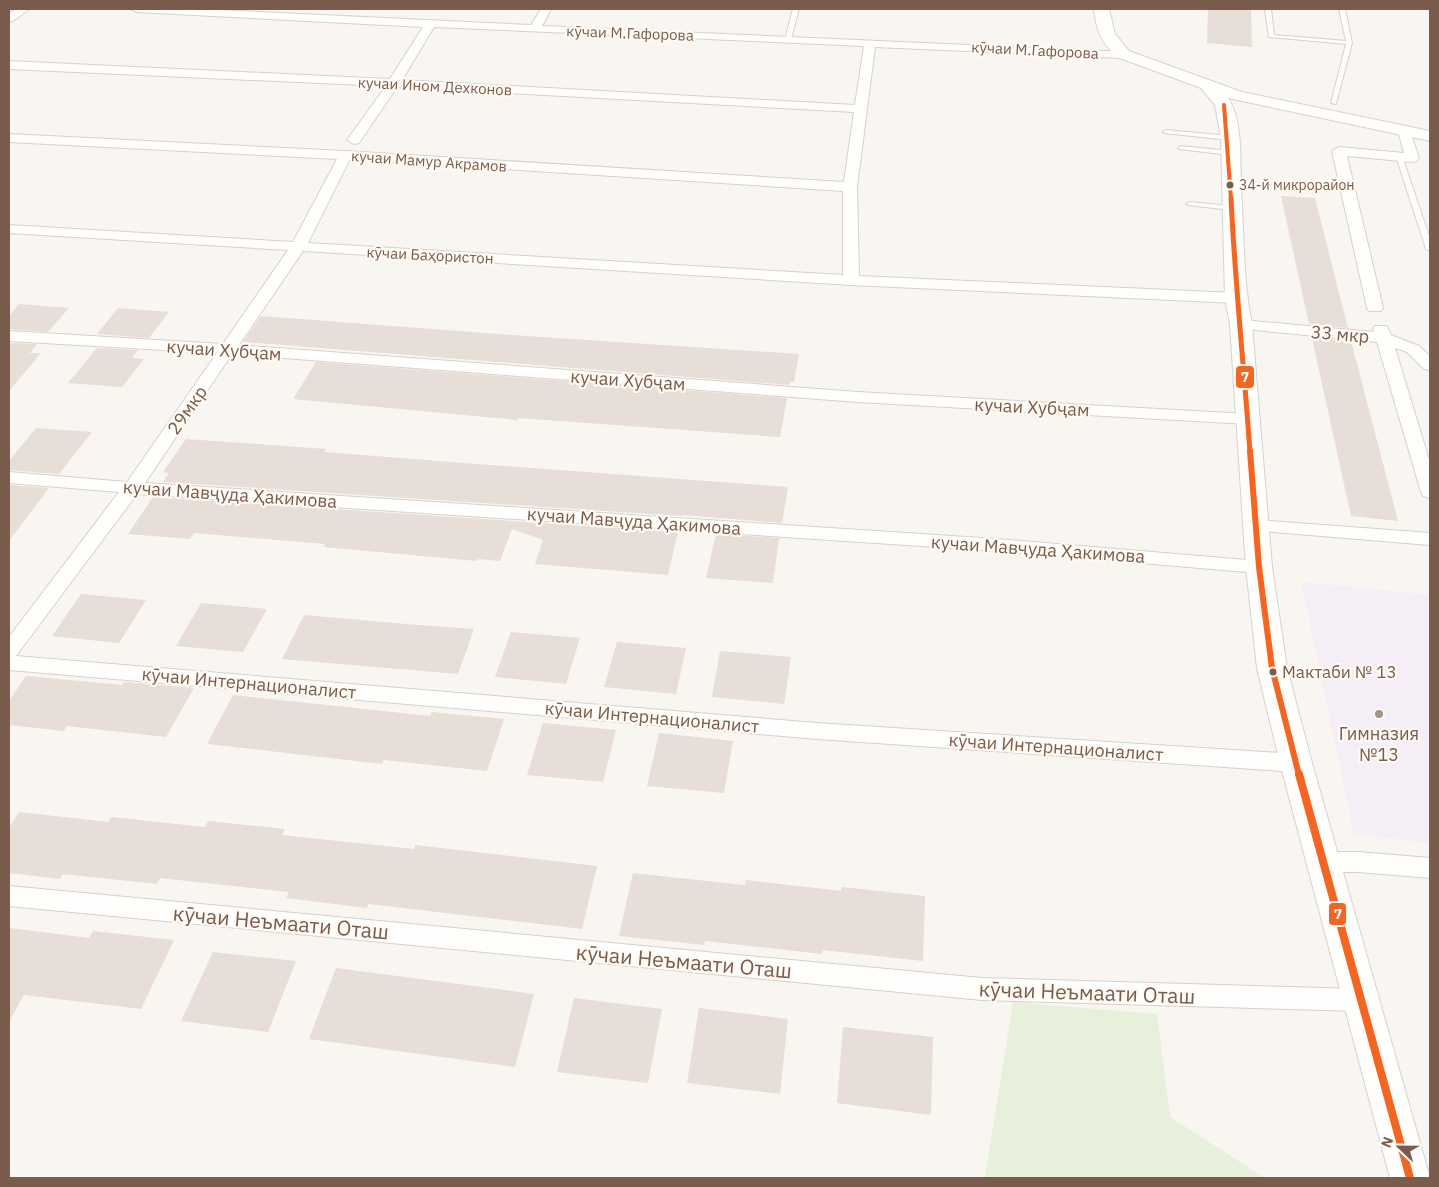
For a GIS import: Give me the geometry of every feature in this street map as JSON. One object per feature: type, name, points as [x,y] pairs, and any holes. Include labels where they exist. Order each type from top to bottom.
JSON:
[{"type":"main road","points":[[1102,9],[1104,28],[1110,43],[1123,54],[1238,96],[1261,101]]},
{"type":"main road","points":[[1204,82],[1253,87],[1404,131],[1430,136]]},
{"type":"main road","points":[[1204,82],[1217,95],[1224,106],[1230,146],[1239,311],[1259,567],[1272,668],[1360,1000],[1410,1178]]},
{"type":"main road","points":[[1224,106],[1246,100],[1261,101],[1430,122]]},
{"type":"street","points":[[9,19],[23,9]]},
{"type":"street","name":"кӯчаи М.Гафорова","points":[[137,9],[431,23],[463,21],[535,29],[1123,54]]},
{"type":"street","points":[[356,20],[365,9]]},
{"type":"street","points":[[535,29],[546,9]]},
{"type":"street","points":[[354,140],[394,83],[431,23]]},
{"type":"street","points":[[851,280],[850,186],[870,43]]},
{"type":"street","name":"кучаи Ином Дехконов","points":[[9,65],[394,83],[860,109]]},
{"type":"street","points":[[1375,308],[1339,151],[1412,158],[1404,131]]},
{"type":"street","name":"кучаи Мамур Акрамов","points":[[9,138],[345,155],[850,186]]},
{"type":"street","name":"29мкр","points":[[9,652],[132,488],[298,247],[345,155]]},
{"type":"street","name":"кӯчаи Баҳористон","points":[[9,229],[851,280],[1239,311]]},
{"type":"street","name":"33 мкр","points":[[1239,311],[1382,332],[1413,350],[1430,365]]},
{"type":"street","points":[[1382,332],[1430,492]]},
{"type":"street","name":"кучаи Хубҷам","points":[[9,336],[229,349],[858,397],[1248,419]]},
{"type":"street","name":"кучаи Мавҷуда Ҳакимова","points":[[9,477],[132,488],[987,545],[1259,567]]},
{"type":"street","points":[[1256,526],[1430,539]]},
{"type":"street","name":"кӯчаи Интернационалист","points":[[9,663],[827,732],[1296,763]]},
{"type":"street","points":[[1323,862],[1358,862],[1430,868]]},
{"type":"street","name":"кӯчаи Неъмаати Оташ","points":[[9,896],[982,989],[1360,1000]]},
{"type":"lane","points":[[788,39],[796,9]]},
{"type":"lane","points":[[1268,9],[1271,36],[1349,43]]},
{"type":"lane","points":[[1330,109],[1349,43],[1342,9]]},
{"type":"lane","points":[[1166,132],[1230,146]]},
{"type":"lane","points":[[1181,148],[1230,146]]},
{"type":"lane","points":[[1399,156],[1430,249]]},
{"type":"lane","points":[[1190,204],[1232,208]]},
{"type":"shaded area","name":"Гимназия №13","points":[[1301,582],[1430,595],[1430,843],[1354,834]]},
{"type":"green space","points":[[1013,1002],[1157,1014],[1170,1117],[1265,1178],[985,1178]]},
{"type":"building","points":[[1208,9],[1251,9],[1252,47],[1207,43]]},
{"type":"building","points":[[1281,196],[1315,198],[1348,328],[1309,324]]},
{"type":"building","points":[[19,304],[69,308],[48,332],[9,329],[9,316]]},
{"type":"building","points":[[118,308],[169,312],[149,338],[97,334]]},
{"type":"building","points":[[261,316],[799,354],[794,382],[790,382],[790,385],[243,342]]},
{"type":"building","points":[[1312,338],[1351,341],[1398,521],[1351,516]]},
{"type":"building","points":[[9,343],[37,344],[30,353],[41,353],[9,391]]},
{"type":"building","points":[[97,348],[138,350],[132,358],[144,359],[122,387],[68,383]]},
{"type":"building","points":[[316,362],[787,398],[780,437],[518,418],[517,420],[293,399]]},
{"type":"building","points":[[36,428],[92,432],[59,474],[9,470],[9,461]]},
{"type":"building","points":[[186,439],[326,449],[325,452],[450,462],[788,487],[782,523],[163,482],[169,473],[163,472]]},
{"type":"building","points":[[9,485],[49,488],[9,541]]},
{"type":"building","points":[[153,497],[678,532],[668,575],[535,564],[543,540],[512,529],[500,561],[478,559],[477,561],[324,547],[325,544],[194,533],[190,539],[128,534]]},
{"type":"building","points":[[716,534],[779,538],[773,583],[706,578]]},
{"type":"building","points":[[81,594],[146,600],[119,643],[52,636]]},
{"type":"building","points":[[201,603],[267,609],[243,652],[176,646]]},
{"type":"building","points":[[304,615],[474,629],[458,674],[282,659]]},
{"type":"building","points":[[511,632],[580,638],[566,684],[495,677]]},
{"type":"building","points":[[617,642],[686,648],[676,694],[604,687]]},
{"type":"building","points":[[720,651],[791,657],[784,704],[712,697]]},
{"type":"building","points":[[26,676],[122,685],[124,682],[194,688],[166,737],[67,726],[64,731],[9,725],[9,701]]},
{"type":"building","points":[[233,695],[430,716],[432,712],[504,719],[487,771],[384,760],[382,764],[207,744]]},
{"type":"building","points":[[543,723],[616,730],[603,782],[527,775]]},
{"type":"building","points":[[659,733],[733,741],[724,793],[647,786]]},
{"type":"building","points":[[19,812],[108,822],[111,817],[205,827],[208,821],[285,829],[282,835],[414,849],[415,845],[597,866],[582,929],[368,904],[367,908],[286,898],[289,892],[160,878],[157,884],[63,874],[60,879],[9,873],[9,828]]},
{"type":"building","points":[[633,873],[745,885],[746,880],[841,891],[842,887],[925,896],[923,961],[823,950],[822,954],[705,941],[704,945],[619,936]]},
{"type":"building","points":[[9,928],[89,938],[93,931],[174,940],[141,1009],[24,995],[9,1022]]},
{"type":"building","points":[[213,952],[296,961],[268,1032],[181,1021]]},
{"type":"building","points":[[336,968],[534,994],[515,1067],[309,1039]]},
{"type":"building","points":[[574,998],[662,1009],[648,1083],[557,1072]]},
{"type":"building","points":[[699,1008],[788,1019],[780,1094],[687,1083]]},
{"type":"building","points":[[843,1027],[933,1037],[931,1115],[837,1103]]},
{"type":"transit line","name":"7","points":[[1224,105],[1229,160],[1234,271],[1241,325],[1259,567],[1272,668],[1296,763],[1410,1178]]},
{"type":"place","name":"34-й микрорайон","points":[[1230,185]]},
{"type":"place","name":"Мактаби № 13","points":[[1273,672]]},
{"type":"place","name":"Гимназия №13","points":[[1379,714]]}]
